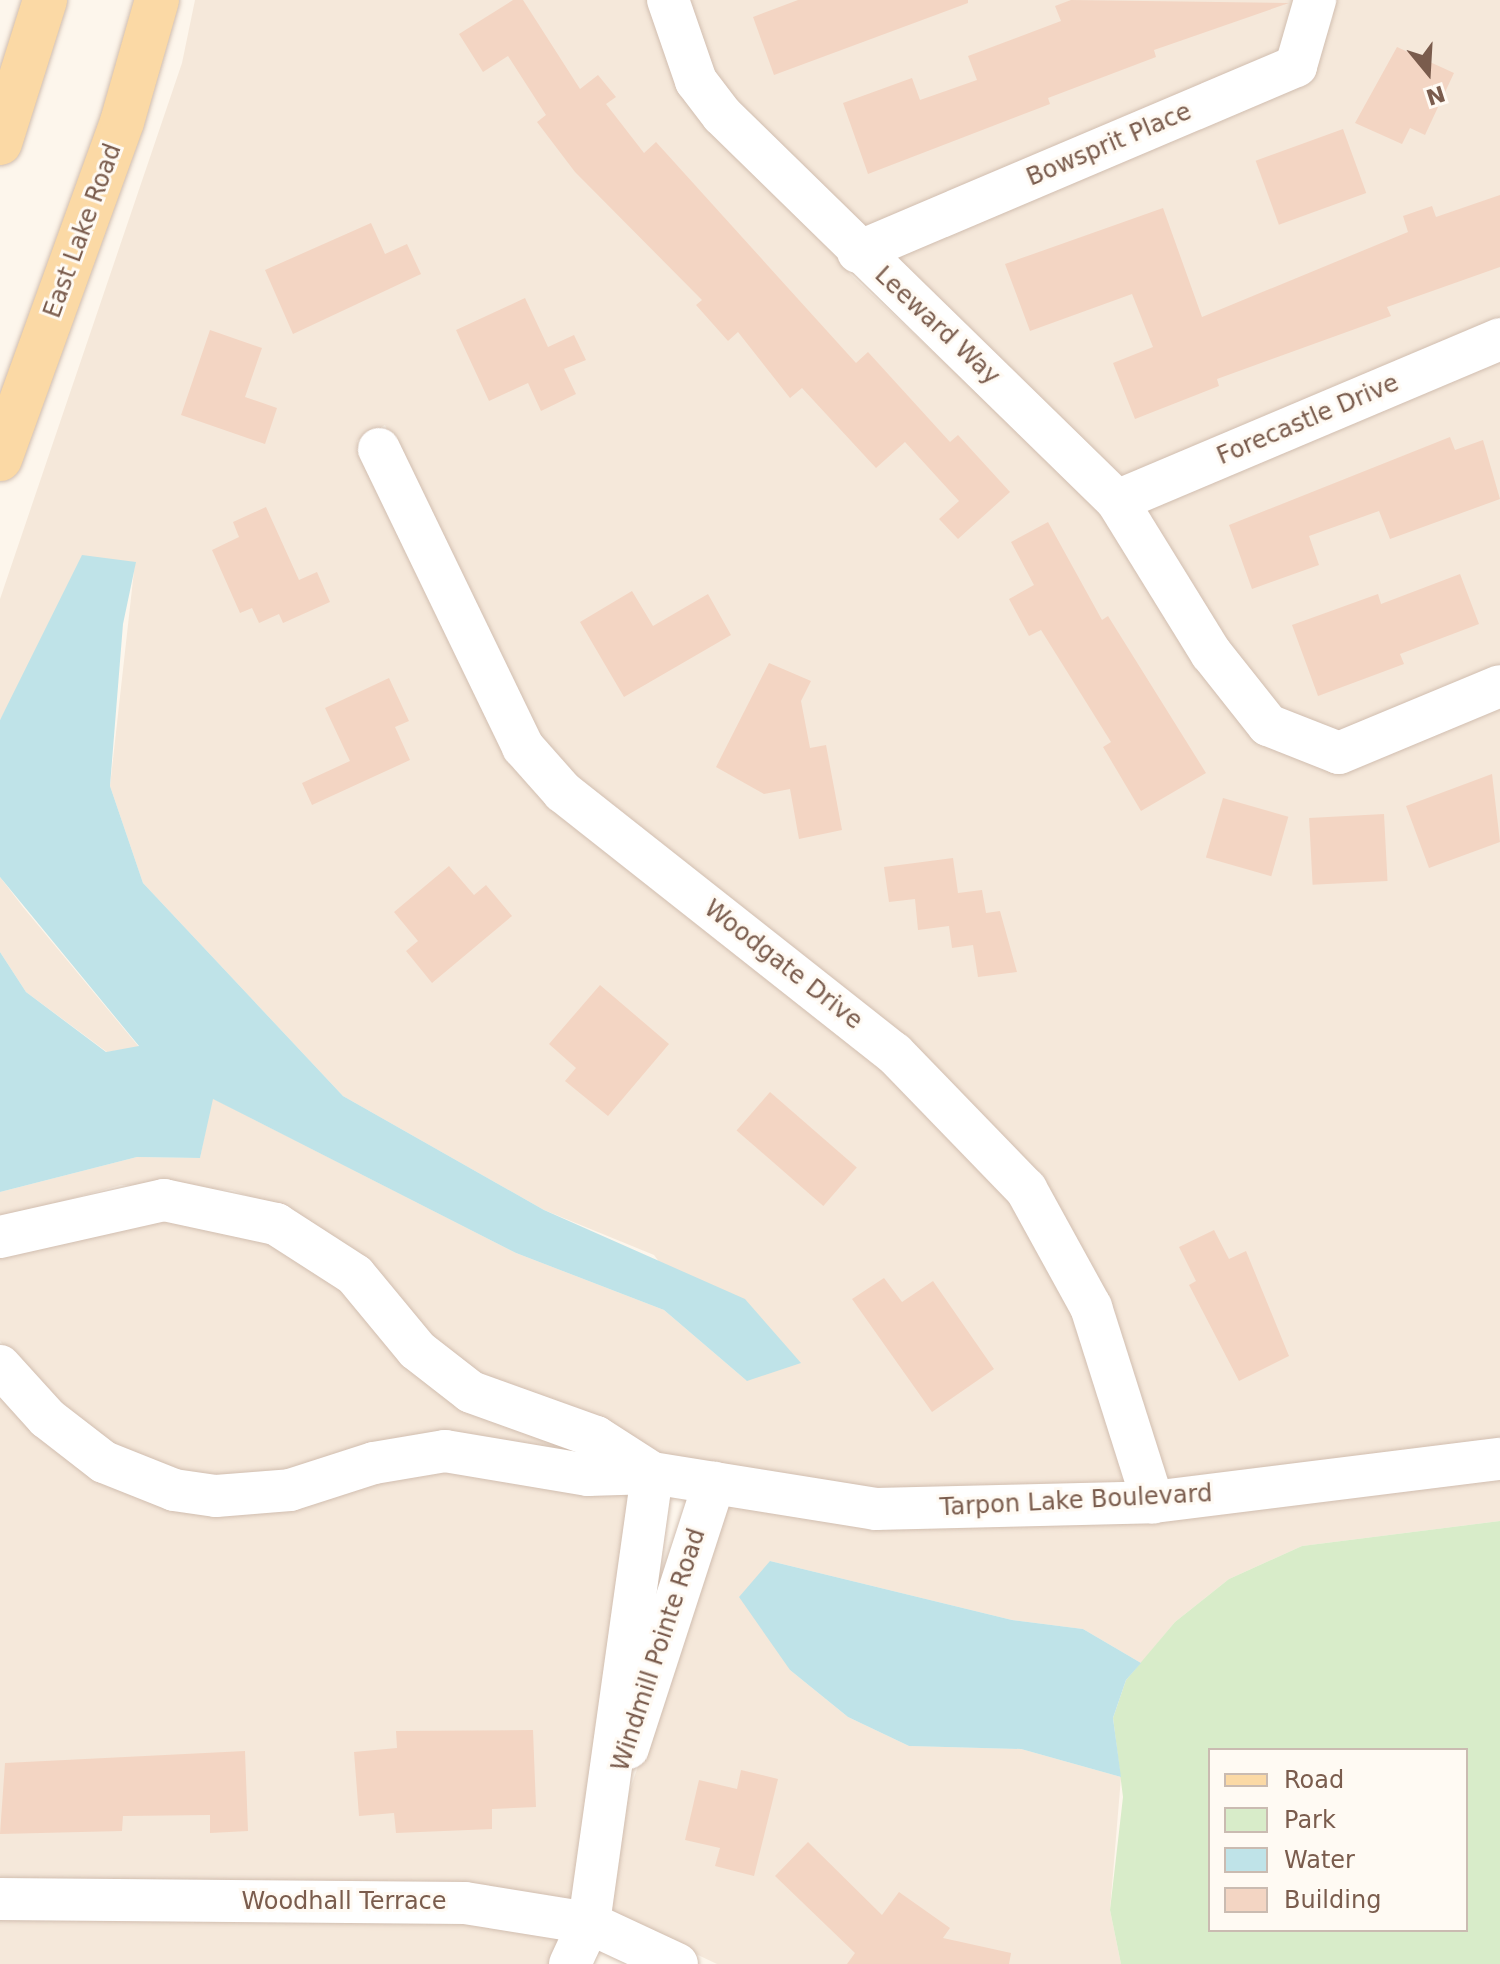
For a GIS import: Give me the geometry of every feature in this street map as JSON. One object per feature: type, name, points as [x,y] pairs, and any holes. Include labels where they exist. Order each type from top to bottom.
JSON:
[{"type":"main road","points":[[0,143],[45,0]]},
{"type":"main road","name":"East Lake Road","points":[[0,459],[122,122],[157,0]]},
{"type":"street","name":"Leeward Way","points":[[668,0],[696,81],[713,104],[858,252],[1117,501],[1211,653],[1268,725],[1339,753],[1500,686]]},
{"type":"street","name":"Bowsprit Place","points":[[858,252],[1296,66],[1315,0]]},
{"type":"street","name":"Forecastle Drive","points":[[1117,501],[1500,339]]},
{"type":"street","name":"Woodgate Drive","points":[[379,449],[523,747],[563,792],[894,1053],[1026,1189],[1091,1307],[1153,1502]]},
{"type":"street","name":"Tarpon Lake Boulevard","points":[[0,1237],[123,1203],[164,1200],[276,1224],[355,1275],[417,1350],[471,1392],[596,1437],[652,1473]]},
{"type":"street","name":"Tarpon Lake Boulevard","points":[[0,1366],[76,1442],[174,1490],[256,1495],[445,1451],[588,1475],[652,1473],[876,1509],[1153,1502],[1500,1459]]},
{"type":"street","name":"Windmill Pointe Road","points":[[570,1964],[589,1923],[652,1473]]},
{"type":"street","name":"Windmill Pointe Road","points":[[603,1817],[714,1483]]},
{"type":"street","name":"Woodhall Terrace","points":[[0,1899],[451,1902],[589,1923],[677,1964]]},
{"type":"shaded area","points":[[195,0],[651,0],[850,274],[1103,511],[1264,742],[1500,705],[1500,1440],[1164,1483],[1037,1176],[574,779],[536,737],[385,425],[357,441],[512,759],[885,1067],[1014,1199],[1076,1314],[1131,1485],[876,1491],[655,1455],[478,1376],[282,1208],[232,1190],[121,1185],[0,1218],[0,1192],[137,1157],[200,1158],[212,1098],[516,1253],[664,1310],[747,1381],[654,1255],[544,1210],[343,1096],[143,883],[110,786],[135,562],[44,643],[0,720],[0,599],[182,63]]},
{"type":"shaded area","points":[[685,0],[1298,0],[1283,52],[860,231],[710,73]]},
{"type":"shaded area","points":[[1331,0],[1500,0],[1500,319],[1119,480],[889,258],[1311,75],[1333,18]]},
{"type":"shaded area","points":[[1500,359],[1500,666],[1338,734],[1277,710],[1224,643],[1142,510]]},
{"type":"shaded area","points":[[0,877],[139,1047],[107,1052],[26,992],[0,952]]},
{"type":"shaded area","points":[[165,1218],[271,1240],[595,1457],[442,1433],[286,1472],[216,1478],[177,1472],[111,1446],[36,1383],[0,1341],[0,1255]]},
{"type":"shaded area","points":[[0,1391],[99,1478],[379,1480],[446,1469],[631,1491],[576,1902],[0,1881]]},
{"type":"shaded area","points":[[1500,1477],[1500,1521],[1302,1546],[1229,1579],[1175,1622],[1141,1663],[1083,1629],[1012,1620],[770,1561],[790,1670],[848,1717],[909,1746],[1021,1749],[1121,1777],[1110,1910],[1121,1964],[717,1964],[607,1912],[619,1823],[726,1503],[1144,1524]]},
{"type":"shaded area","points":[[0,1917],[465,1921],[564,1937],[552,1964],[0,1964]]},
{"type":"green space","points":[[1500,1521],[1500,1964],[1121,1964],[1110,1910],[1123,1797],[1113,1718],[1126,1680],[1175,1622],[1229,1579],[1302,1546]]},
{"type":"water","points":[[82,555],[136,562],[123,624],[110,786],[143,883],[343,1096],[544,1210],[745,1299],[801,1363],[747,1381],[664,1310],[516,1253],[213,1099],[200,1158],[137,1157],[0,1192],[0,952],[26,992],[106,1052],[139,1046],[0,877],[0,720]]},
{"type":"water","points":[[770,1561],[1012,1620],[1083,1629],[1141,1663],[1126,1680],[1113,1718],[1121,1777],[1021,1749],[909,1746],[848,1717],[790,1670],[739,1597]]},
{"type":"building","points":[[513,0],[523,0],[580,89],[598,75],[616,97],[606,104],[644,153],[656,142],[856,363],[868,352],[950,442],[958,435],[1010,492],[958,539],[939,519],[959,501],[905,442],[876,468],[802,388],[790,398],[738,332],[728,341],[696,305],[702,300],[575,172],[537,122],[546,115],[508,56],[483,72],[459,34]]},
{"type":"building","points":[[798,0],[968,0],[968,3],[774,75],[753,17]]},
{"type":"building","points":[[1071,0],[1289,3],[1154,50],[1156,57],[1048,98],[1050,104],[868,174],[843,103],[912,78],[920,100],[977,80],[968,56],[1061,21],[1055,6]]},
{"type":"building","points":[[1397,47],[1454,73],[1425,135],[1410,128],[1402,144],[1355,123]]},
{"type":"building","points":[[1343,129],[1366,193],[1279,225],[1256,161]]},
{"type":"building","points":[[1500,195],[1500,267],[1387,307],[1391,316],[1217,379],[1219,386],[1135,419],[1113,363],[1153,347],[1132,294],[1030,331],[1005,264],[1163,208],[1202,317],[1408,232],[1403,216],[1432,206],[1436,217]]},
{"type":"building","points":[[371,223],[385,254],[407,244],[421,274],[293,334],[265,270]]},
{"type":"building","points":[[525,298],[548,347],[574,335],[586,360],[564,369],[576,394],[541,411],[528,383],[489,401],[456,330]]},
{"type":"building","points":[[210,330],[262,348],[245,397],[277,408],[265,444],[181,415]]},
{"type":"building","points":[[1450,437],[1455,450],[1483,440],[1500,499],[1390,539],[1379,511],[1309,536],[1319,565],[1252,589],[1229,525]]},
{"type":"building","points":[[266,507],[299,580],[317,572],[330,602],[283,623],[279,614],[259,623],[252,608],[240,613],[212,550],[239,537],[233,522]]},
{"type":"building","points":[[1048,522],[1102,620],[1108,616],[1206,773],[1141,811],[1103,747],[1111,742],[1041,630],[1029,636],[1009,599],[1034,585],[1011,542]]},
{"type":"building","points":[[1460,574],[1479,624],[1400,654],[1404,664],[1318,696],[1292,625],[1378,594],[1381,604]]},
{"type":"building","points":[[632,591],[653,626],[708,594],[731,635],[624,697],[580,622]]},
{"type":"building","points":[[769,663],[811,681],[801,701],[810,748],[826,745],[842,830],[799,839],[790,789],[764,794],[716,767]]},
{"type":"building","points":[[389,678],[409,721],[395,727],[410,760],[312,805],[302,783],[350,761],[325,708]]},
{"type":"building","points":[[1492,774],[1500,842],[1429,868],[1406,806]]},
{"type":"building","points":[[1223,798],[1288,817],[1271,876],[1206,858]]},
{"type":"building","points":[[1384,814],[1388,881],[1313,885],[1309,818]]},
{"type":"building","points":[[953,858],[958,893],[982,890],[986,913],[1000,911],[1017,972],[978,977],[973,945],[952,948],[949,926],[918,930],[915,899],[889,902],[884,867]]},
{"type":"building","points":[[449,866],[474,895],[486,885],[512,916],[432,983],[406,951],[418,941],[394,912]]},
{"type":"building","points":[[600,985],[669,1044],[608,1116],[565,1081],[576,1068],[549,1044]]},
{"type":"building","points":[[770,1092],[857,1167],[823,1206],[737,1130]]},
{"type":"building","points":[[1214,1230],[1229,1259],[1246,1251],[1289,1356],[1239,1381],[1189,1285],[1196,1281],[1179,1247]]},
{"type":"building","points":[[884,1278],[902,1302],[933,1281],[994,1369],[932,1412],[852,1299]]},
{"type":"building","points":[[533,1730],[536,1807],[492,1809],[492,1829],[396,1833],[394,1813],[359,1816],[354,1752],[397,1748],[396,1731]]},
{"type":"building","points":[[245,1751],[248,1831],[210,1833],[210,1815],[123,1816],[122,1831],[0,1834],[5,1763]]},
{"type":"building","points":[[741,1770],[778,1779],[754,1876],[715,1866],[720,1848],[685,1840],[699,1780],[737,1789]]},
{"type":"building","points":[[808,1842],[882,1915],[899,1892],[950,1928],[943,1938],[1011,1953],[1009,1964],[847,1964],[855,1953],[775,1876]]}]
